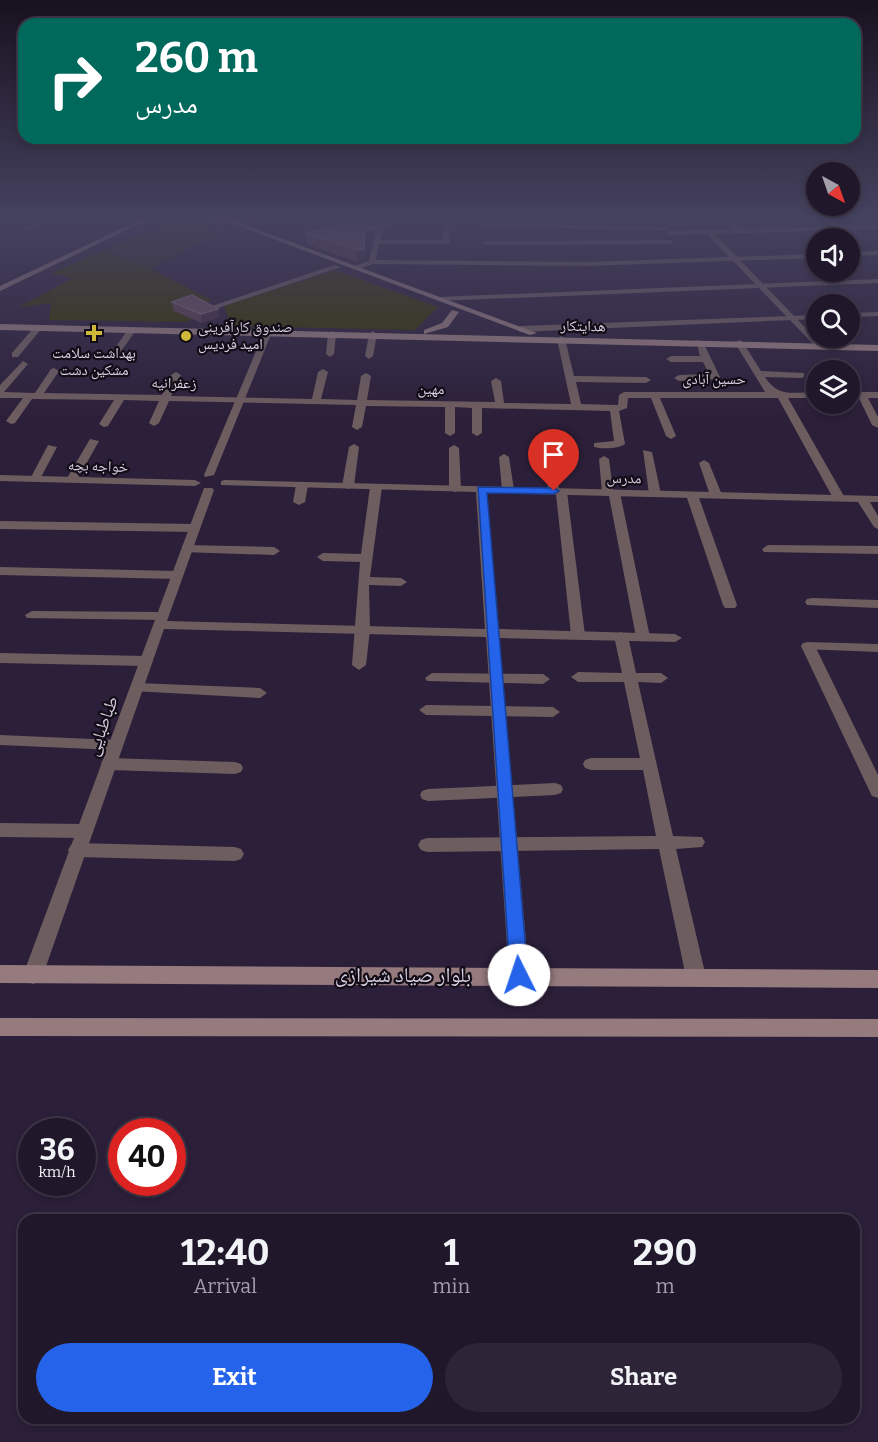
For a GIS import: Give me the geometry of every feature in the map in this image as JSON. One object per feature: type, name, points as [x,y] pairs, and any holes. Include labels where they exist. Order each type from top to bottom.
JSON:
[{"type":"main road","points":[[0,289],[14,282]]},
{"type":"main road","points":[[377,282],[510,334],[521,334]]},
{"type":"main road","points":[[394,282],[521,334]]},
{"type":"main road","points":[[415,335],[445,325],[455,312]]},
{"type":"main road","name":"هدایتکار","points":[[0,327],[415,335],[521,334],[550,339],[806,345]]},
{"type":"main road","name":"هدایتکار","points":[[860,347],[878,348]]},
{"type":"main road","name":"بلوار صیاد شیرازی","points":[[0,974],[519,975],[878,979]]},
{"type":"main road","points":[[0,1027],[878,1028]]},
{"type":"street","points":[[213,315],[210,308],[290,282]]},
{"type":"street","points":[[756,282],[806,334]]},
{"type":"street","points":[[438,299],[853,282]]},
{"type":"street","points":[[860,315],[878,314]]},
{"type":"street","points":[[521,334],[806,317]]},
{"type":"street","points":[[15,355],[38,328]]},
{"type":"street","points":[[116,352],[133,329]]},
{"type":"street","name":"طباطبایی","points":[[33,975],[194,528],[204,483],[268,332]]},
{"type":"street","points":[[330,354],[333,333]]},
{"type":"street","points":[[369,356],[373,334]]},
{"type":"street","points":[[561,339],[577,407]]},
{"type":"street","points":[[679,378],[716,377],[699,342]]},
{"type":"street","points":[[739,343],[768,390],[778,394],[839,498]]},
{"type":"street","points":[[671,358],[706,359]]},
{"type":"street","points":[[0,393],[23,364]]},
{"type":"street","points":[[11,421],[54,371]]},
{"type":"street","points":[[315,401],[323,372]]},
{"type":"street","points":[[757,374],[801,375]]},
{"type":"street","points":[[154,423],[176,375]]},
{"type":"street","points":[[357,427],[366,376]]},
{"type":"street","points":[[571,379],[646,380]]},
{"type":"street","points":[[496,381],[500,406]]},
{"type":"street","name":"زعفرانیه","points":[[0,393],[240,400]]},
{"type":"street","points":[[654,394],[671,436]]},
{"type":"street","name":"حسین آبادی","points":[[618,408],[624,395],[806,395]]},
{"type":"street","points":[[877,425],[862,395],[878,395]]},
{"type":"street","points":[[104,424],[121,397]]},
{"type":"street","name":"مهین","points":[[240,400],[618,408]]},
{"type":"street","points":[[450,405],[450,433]]},
{"type":"street","points":[[477,405],[477,433]]},
{"type":"street","points":[[598,445],[620,444],[618,408]]},
{"type":"street","points":[[72,480],[94,441]]},
{"type":"street","points":[[35,479],[52,447]]},
{"type":"street","points":[[348,486],[354,447]]},
{"type":"street","points":[[454,448],[455,489]]},
{"type":"street","points":[[647,452],[655,494]]},
{"type":"street","points":[[551,454],[578,635]]},
{"type":"street","points":[[504,457],[508,490]]},
{"type":"street","points":[[604,459],[643,637]]},
{"type":"street","points":[[704,463],[716,495]]},
{"type":"street","name":"خواجه بچه","points":[[0,478],[204,483]]},
{"type":"street","name":"مدرس","points":[[204,483],[878,499]]},
{"type":"street","points":[[299,502],[302,485]]},
{"type":"street","points":[[360,665],[363,581],[376,487]]},
{"type":"street","points":[[481,490],[519,975]]},
{"type":"street","points":[[692,495],[730,605]]},
{"type":"street","points":[[862,499],[878,525]]},
{"type":"street","points":[[0,525],[194,528]]},
{"type":"street","points":[[186,549],[274,551]]},
{"type":"street","points":[[768,549],[878,550]]},
{"type":"street","points":[[323,557],[366,558]]},
{"type":"street","points":[[0,571],[177,576]]},
{"type":"street","points":[[363,581],[401,582]]},
{"type":"street","points":[[812,602],[878,604]]},
{"type":"street","points":[[32,615],[363,630],[675,638]]},
{"type":"street","points":[[621,636],[696,977]]},
{"type":"street","points":[[878,648],[808,646],[878,792]]},
{"type":"street","points":[[0,658],[146,661]]},
{"type":"street","points":[[578,677],[661,678]]},
{"type":"street","points":[[432,678],[543,680]]},
{"type":"street","points":[[136,688],[260,693]]},
{"type":"street","points":[[426,710],[553,712]]},
{"type":"street","points":[[0,740],[115,745]]},
{"type":"street","points":[[109,764],[235,768]]},
{"type":"street","points":[[591,764],[649,764]]},
{"type":"street","points":[[428,795],[555,789]]},
{"type":"street","points":[[0,830],[85,831]]},
{"type":"street","points":[[427,845],[696,842]]},
{"type":"street","points":[[77,850],[234,854]]},
{"type":"shaded area","points":[[65,282],[177,282],[211,300],[188,322],[49,320],[51,303],[17,308]]},
{"type":"shaded area","points":[[297,282],[369,282],[438,307],[415,330],[231,326],[224,306]]},
{"type":"building","points":[[192,295],[218,309],[201,314],[172,302]]},
{"type":"place","name":"بهداشت سلامت مشکین دشت","points":[[94,333]]},
{"type":"place","name":"صندوق کارآفرینی امید فردیس","points":[[186,336]]},
{"type":"route","points":[[519,975],[481,490],[554,491]]}]
